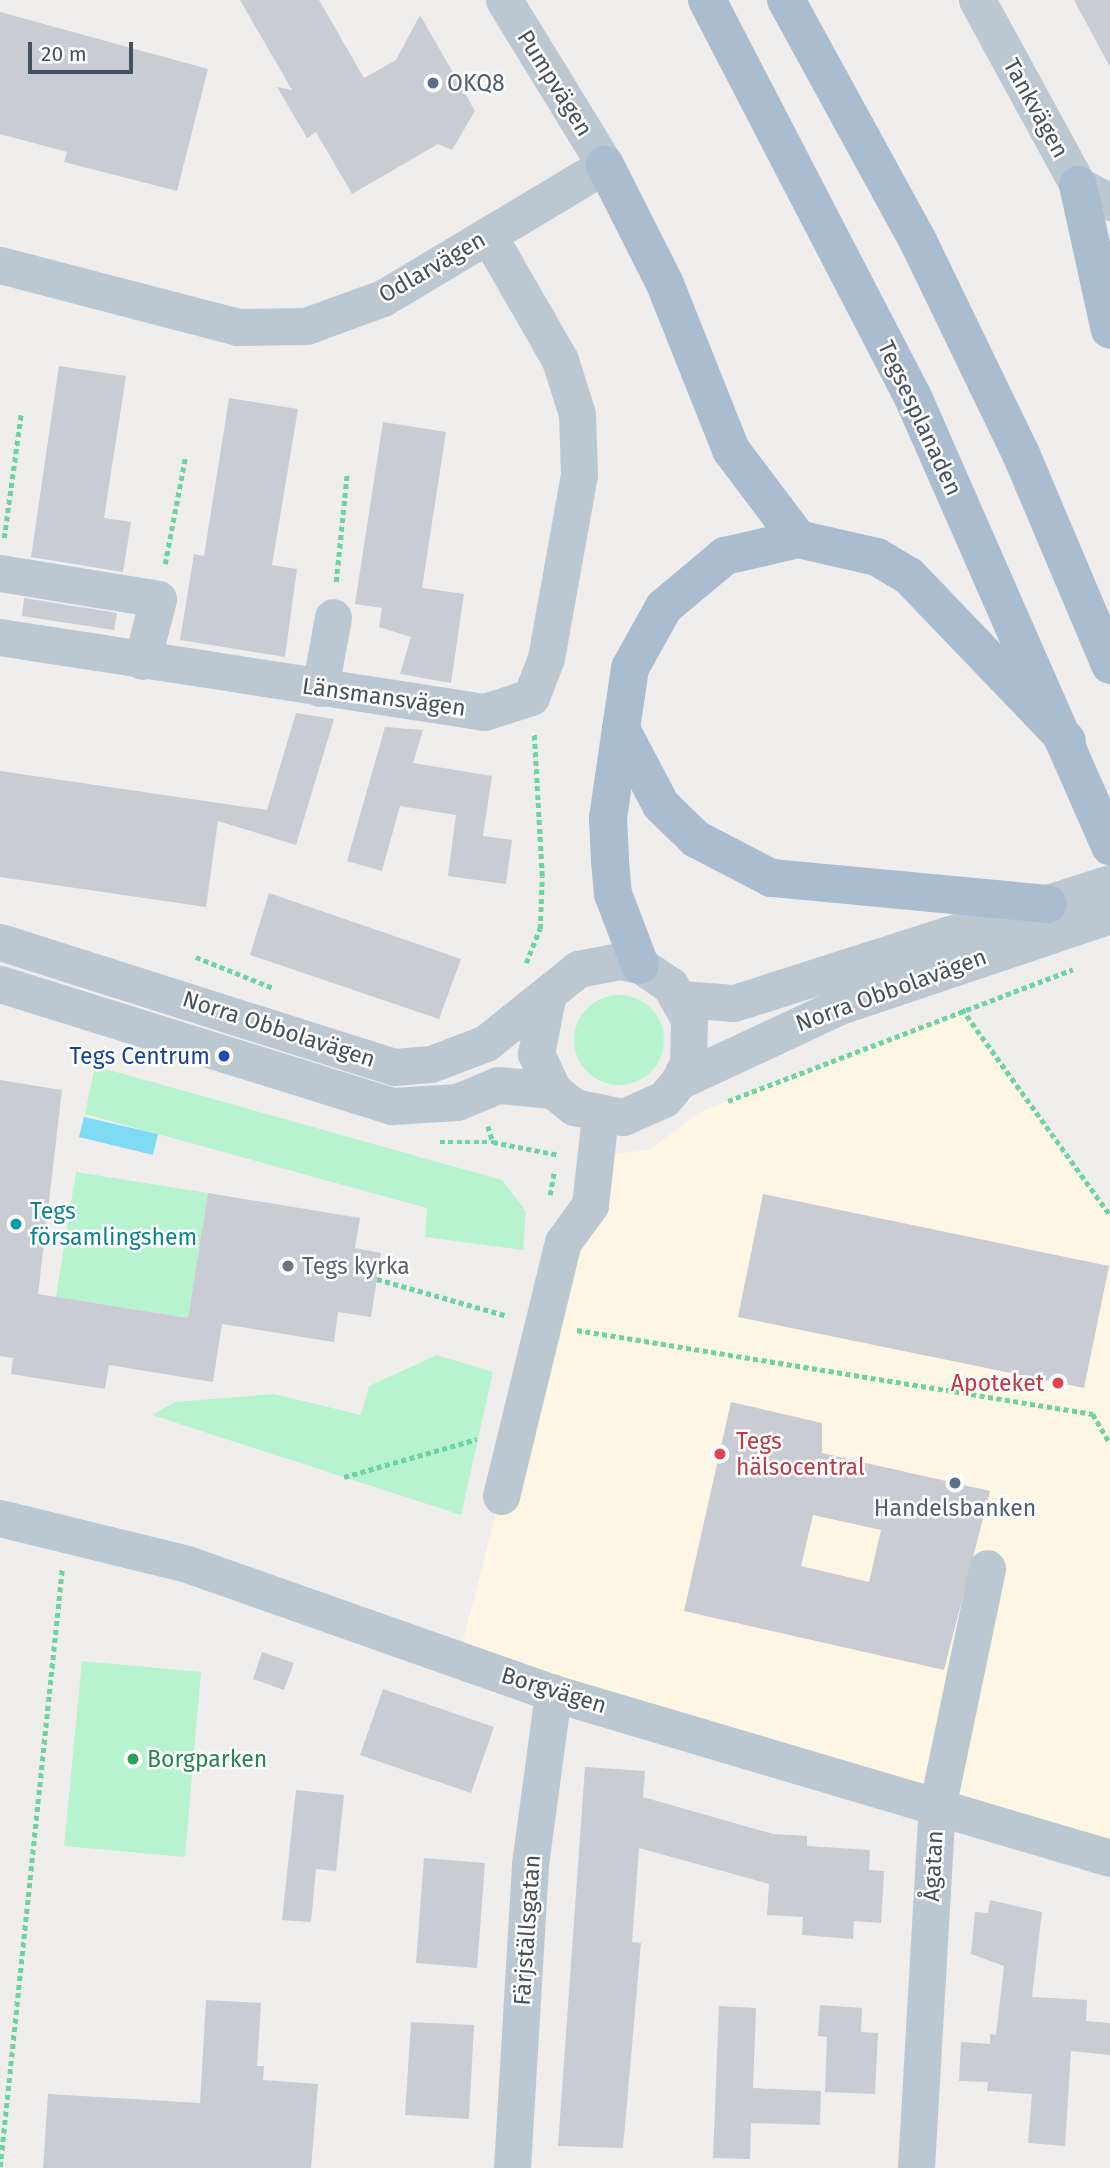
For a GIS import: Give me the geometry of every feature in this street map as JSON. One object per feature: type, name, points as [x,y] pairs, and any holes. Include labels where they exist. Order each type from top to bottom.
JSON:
[{"type":"main road","name":"Tegsesplanaden","points":[[707,0],[912,395],[1067,741],[1110,846]]},
{"type":"main road","points":[[786,0],[918,241],[1021,454],[1110,665]]},
{"type":"main road","points":[[606,165],[665,284],[731,450],[799,539]]},
{"type":"main road","points":[[1094,194],[1110,330]]},
{"type":"main road","points":[[640,965],[613,894],[608,818],[630,668],[664,607],[725,556],[799,539],[877,557],[909,576],[1067,741]]},
{"type":"main road","points":[[621,729],[662,805],[696,839],[731,860],[771,878],[982,926],[1048,904]]},
{"type":"street","name":"Pumpvägen","points":[[504,0],[606,165]]},
{"type":"street","name":"Tankvägen","points":[[976,0],[1094,194]]},
{"type":"street","name":"Odlarvägen","points":[[0,265],[238,327],[306,326],[383,298],[606,165]]},
{"type":"street","points":[[488,234],[560,359],[577,414],[579,474],[546,658],[531,697]]},
{"type":"street","points":[[1,561],[158,599],[142,661]]},
{"type":"street","points":[[320,688],[333,617]]},
{"type":"street","name":"Länsmansvägen","points":[[0,637],[484,712],[531,697]]},
{"type":"street","points":[[1048,904],[1110,883]]},
{"type":"street","name":"Norra Obbolavägen","points":[[680,999],[734,1003],[982,926],[1110,915]]},
{"type":"street","name":"Norra Obbolavägen","points":[[0,984],[392,1106],[425,1108],[475,1093],[520,1084],[553,1090],[600,1116],[645,1110],[679,1082],[840,1006],[982,926]]},
{"type":"street","name":"Norra Obbolavägen","points":[[0,942],[395,1067],[459,1057],[547,998],[578,969],[619,961],[640,965]]},
{"type":"street","points":[[640,965],[680,999],[691,1040],[679,1082]]},
{"type":"street","points":[[547,998],[536,1054],[553,1090]]},
{"type":"street","points":[[501,1496],[545,1325],[563,1242],[590,1205],[600,1116]]},
{"type":"street","name":"Borgvägen","points":[[0,1518],[66,1530],[187,1564],[553,1693],[1110,1858]]},
{"type":"street","name":"Ågatan","points":[[916,2168],[937,1808],[987,1568]]},
{"type":"street","name":"Färjställsgatan","points":[[512,2168],[530,1864],[553,1693]]},
{"type":"path","points":[[1,561],[21,414]]},
{"type":"path","points":[[158,599],[185,458]]},
{"type":"path","points":[[333,617],[347,474]]},
{"type":"path","points":[[522,971],[540,929],[542,876],[531,697]]},
{"type":"path","points":[[1085,964],[962,1009],[1110,1214]]},
{"type":"path","points":[[475,1093],[494,1142]]},
{"type":"path","points":[[548,1206],[558,1155]]},
{"type":"path","points":[[377,1279],[545,1325],[1093,1414],[1110,1444]]},
{"type":"path","points":[[344,1477],[518,1428]]},
{"type":"path","points":[[0,2167],[66,1530]]},
{"type":"shaded area","points":[[962,1009],[1110,1215],[1110,1858],[458,1660],[518,1428],[600,1155],[649,1150],[700,1112]]},
{"type":"green space","points":[[619,995],[636,999],[651,1008],[660,1023],[664,1040],[660,1057],[651,1072],[636,1081],[619,1085],[602,1081],[587,1072],[578,1057],[574,1040],[578,1023],[587,1008],[602,999]]},
{"type":"green space","points":[[95,1066],[502,1180],[526,1211],[523,1250],[425,1237],[427,1208],[85,1114]]},
{"type":"green space","points":[[76,1172],[208,1193],[188,1318],[56,1297]]},
{"type":"green space","points":[[437,1355],[493,1372],[461,1515],[152,1415],[175,1402],[274,1394],[361,1415],[369,1386]]},
{"type":"green space","name":"Borgparken","points":[[82,1661],[201,1672],[185,1857],[64,1846]]},
{"type":"water","points":[[84,1117],[158,1134],[153,1155],[79,1137]]},
{"type":"building","points":[[240,0],[319,0],[364,78],[396,60],[420,15],[475,111],[452,150],[438,144],[352,194],[316,132],[307,138],[277,87],[292,90]]},
{"type":"building","points":[[1074,0],[1110,0],[1110,67]]},
{"type":"building","points":[[0,12],[208,69],[177,191],[64,162],[67,152],[0,134]]},
{"type":"building","points":[[59,366],[126,376],[104,518],[131,522],[123,572],[31,557]]},
{"type":"building","points":[[229,398],[298,409],[272,565],[297,569],[285,657],[180,640],[194,554],[204,556]]},
{"type":"building","points":[[383,422],[446,432],[422,588],[464,594],[451,683],[400,674],[411,637],[379,627],[382,608],[355,604]]},
{"type":"building","points":[[24,598],[117,613],[114,630],[22,616]]},
{"type":"building","points":[[296,713],[334,719],[296,845],[218,821],[206,907],[0,877],[0,771],[267,810]]},
{"type":"building","points":[[385,727],[423,730],[413,763],[492,776],[483,836],[512,840],[506,884],[448,876],[456,815],[400,806],[382,871],[347,861]]},
{"type":"building","points":[[269,893],[461,959],[439,1019],[250,955]]},
{"type":"building","points":[[0,1080],[62,1090],[38,1294],[188,1318],[208,1193],[360,1218],[355,1248],[381,1253],[371,1317],[338,1312],[334,1342],[222,1324],[213,1382],[109,1365],[105,1389],[11,1374],[13,1358],[0,1356]]},
{"type":"building","points":[[763,1194],[1109,1266],[1084,1388],[738,1317]]},
{"type":"building","points":[[731,1402],[822,1423],[822,1453],[990,1491],[944,1670],[684,1611]],"holes":[[[813,1515],[881,1530],[869,1582],[801,1566]]]},
{"type":"building","points":[[262,1652],[294,1663],[284,1690],[253,1679]]},
{"type":"building","points":[[383,1689],[494,1727],[471,1793],[360,1755]]},
{"type":"building","points":[[585,1767],[645,1771],[643,1797],[773,1834],[807,1836],[807,1846],[870,1850],[869,1870],[884,1871],[881,1923],[854,1921],[853,1939],[802,1935],[803,1917],[767,1915],[769,1884],[639,1848],[632,1942],[641,1943],[623,2148],[558,2146]]},
{"type":"building","points":[[296,1790],[344,1795],[336,1871],[316,1869],[311,1922],[282,1920]]},
{"type":"building","points":[[424,1858],[485,1863],[477,1968],[416,1963]]},
{"type":"building","points":[[990,1900],[1042,1912],[1032,1997],[1087,2000],[1086,2021],[1110,2023],[1110,2055],[1071,2051],[1065,2146],[1028,2143],[1032,2094],[987,2091],[988,2082],[959,2081],[961,2042],[990,2044],[990,2034],[996,2035],[1004,1966],[971,1954],[975,1912],[988,1913]]},
{"type":"building","points":[[206,2000],[261,2003],[257,2066],[264,2066],[263,2080],[318,2084],[311,2168],[43,2168],[48,2094],[200,2103]]},
{"type":"building","points":[[820,2005],[862,2008],[861,2032],[878,2033],[875,2094],[825,2092],[827,2037],[818,2036]]},
{"type":"building","points":[[719,2006],[756,2008],[753,2088],[821,2091],[820,2125],[751,2123],[750,2159],[713,2158]]},
{"type":"building","points":[[411,2022],[474,2025],[469,2119],[405,2115]]},
{"type":"place","name":"OKQ8","points":[[433,83]]},
{"type":"place","name":"Tegs Centrum","points":[[224,1056]]},
{"type":"place","name":"Tegs församlingshem","points":[[16,1224]]},
{"type":"place","name":"Tegs kyrka","points":[[288,1266]]},
{"type":"place","name":"Apoteket","points":[[1058,1383]]},
{"type":"place","name":"Tegs hälsocentral","points":[[720,1454]]},
{"type":"place","name":"Handelsbanken","points":[[955,1483]]},
{"type":"place","name":"Borgparken","points":[[133,1759]]}]
